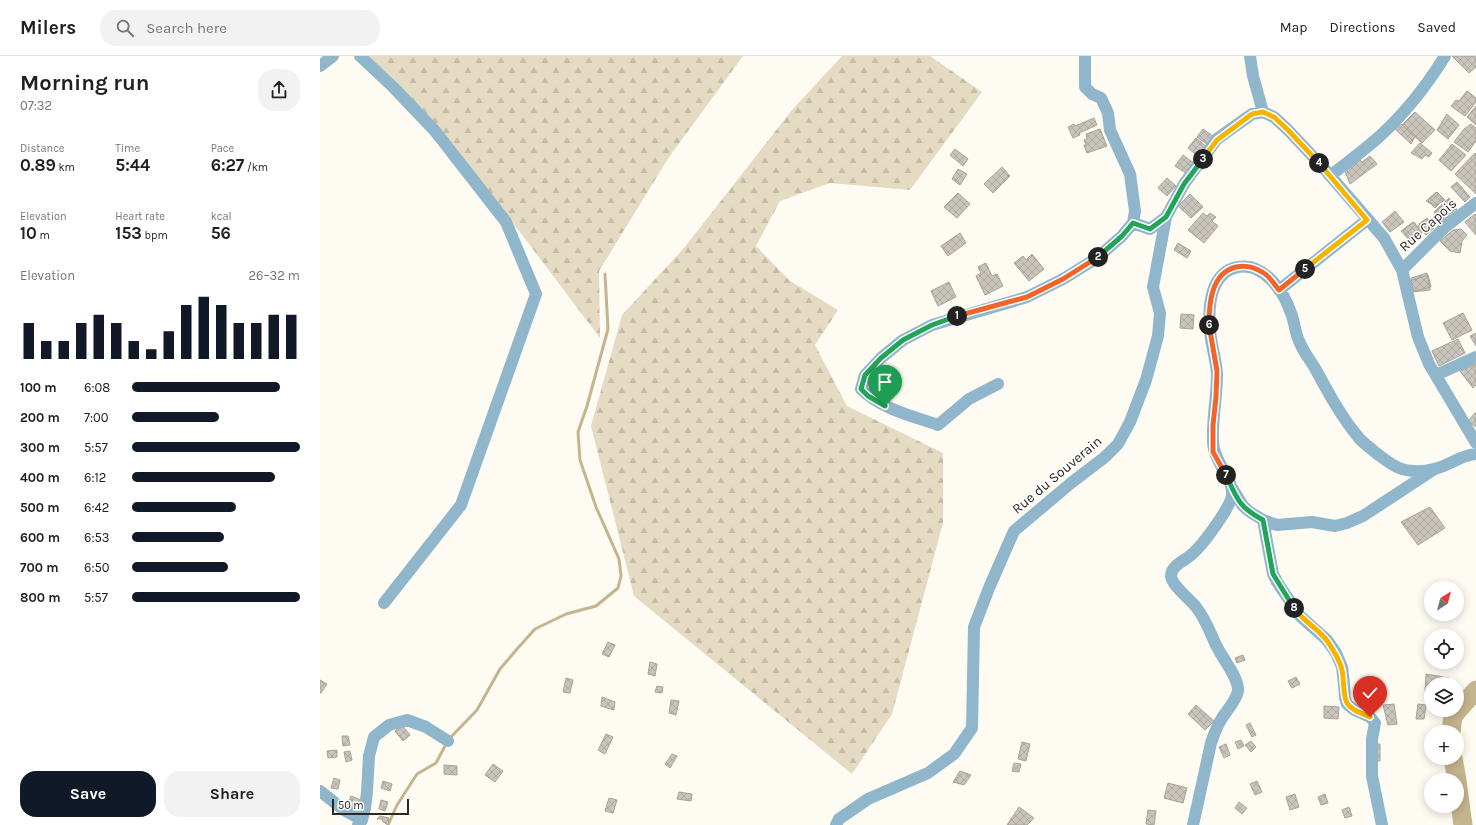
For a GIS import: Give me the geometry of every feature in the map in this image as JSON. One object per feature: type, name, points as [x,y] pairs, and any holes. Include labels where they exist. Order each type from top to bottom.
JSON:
[{"type":"street","points":[[320,66],[333,56]]},
{"type":"street","points":[[360,56],[394,88],[435,131],[506,222],[536,294],[461,505],[384,603]]},
{"type":"street","points":[[998,384],[969,399],[938,425],[885,406],[868,396],[861,389],[865,375],[881,358],[903,340],[932,325],[1027,297],[1063,279],[1097,258],[1122,236],[1133,223],[1135,211],[1130,174],[1110,130],[1108,112],[1101,98],[1092,94],[1085,87],[1085,56]]},
{"type":"street","points":[[1250,56],[1253,76],[1263,112],[1274,117],[1288,130],[1384,238],[1402,270],[1418,337],[1429,364],[1476,443]]},
{"type":"street","points":[[1330,176],[1380,136],[1397,119],[1433,76],[1445,56]]},
{"type":"street","name":"Rue du Souverain","points":[[836,825],[839,819],[868,799],[928,773],[954,754],[972,728],[974,628],[989,588],[1014,531],[1071,483],[1105,457],[1118,444],[1130,422],[1142,393],[1158,336],[1160,313],[1153,288],[1166,217],[1184,184],[1217,140],[1252,114],[1263,112]]},
{"type":"street","name":"Rue Capois","points":[[1402,270],[1444,228],[1476,202]]},
{"type":"street","points":[[1133,223],[1150,229],[1166,217]]},
{"type":"street","points":[[1279,290],[1367,220]]},
{"type":"street","points":[[1435,469],[1410,471],[1397,468],[1360,440],[1336,406],[1299,342],[1291,312],[1279,290],[1264,272],[1252,267],[1242,266],[1225,272],[1213,290],[1209,317],[1217,371],[1213,425],[1213,452],[1230,485],[1243,506],[1250,512],[1263,520],[1277,525],[1312,522],[1334,526],[1347,523],[1363,516],[1435,469],[1461,457],[1476,454]]},
{"type":"street","points":[[1436,375],[1476,356]]},
{"type":"street","points":[[1193,825],[1213,737],[1219,724],[1236,697],[1237,685],[1234,676],[1216,645],[1208,626],[1196,607],[1176,586],[1171,574],[1177,565],[1192,555],[1202,544],[1229,505],[1232,495],[1230,485]]},
{"type":"street","points":[[1263,520],[1273,574],[1277,582],[1300,616],[1327,640],[1336,653],[1342,667],[1347,704],[1353,709],[1370,717],[1375,723],[1372,739],[1372,776],[1382,825]]},
{"type":"street","points":[[320,791],[360,822],[367,792],[369,756],[374,737],[390,725],[407,720],[426,727],[448,741]]},
{"type":"green space","points":[[366,56],[743,56],[669,157],[599,271],[600,338],[492,195]]},
{"type":"green space","points":[[842,56],[930,56],[982,92],[910,190],[830,183],[780,201],[756,246],[790,281],[838,310],[815,345],[847,406],[943,453],[943,523],[892,714],[852,774],[634,596],[591,426],[622,315],[684,248],[792,110]]},
{"type":"building","points":[[1452,56],[1476,56],[1476,67],[1469,73]]},
{"type":"building","points":[[1467,91],[1476,98],[1476,102],[1465,116],[1451,106],[1456,100],[1459,101]]},
{"type":"building","points":[[1476,106],[1476,125],[1467,117]]},
{"type":"building","points":[[1415,112],[1435,130],[1422,143],[1402,125]]},
{"type":"building","points":[[1447,114],[1459,125],[1448,139],[1437,130]]},
{"type":"building","points":[[1094,118],[1097,125],[1079,133],[1080,135],[1073,138],[1068,127],[1074,124],[1075,126]]},
{"type":"building","points":[[1400,123],[1415,137],[1411,144],[1395,129]]},
{"type":"building","points":[[1471,124],[1476,128],[1476,141],[1468,152],[1454,142],[1464,129]]},
{"type":"building","points":[[1100,129],[1107,146],[1087,153],[1084,145],[1086,145],[1084,140],[1087,139],[1086,134]]},
{"type":"building","points":[[1203,129],[1217,139],[1211,147],[1197,137]]},
{"type":"building","points":[[1196,138],[1208,148],[1200,158],[1188,148]]},
{"type":"building","points":[[1420,143],[1432,153],[1429,157],[1425,155],[1422,159],[1411,153]]},
{"type":"building","points":[[1452,144],[1466,155],[1451,171],[1439,160]]},
{"type":"building","points":[[955,149],[968,159],[963,166],[950,155]]},
{"type":"building","points":[[1475,153],[1476,154],[1476,194],[1455,174]]},
{"type":"building","points":[[1183,155],[1195,164],[1187,174],[1175,166]]},
{"type":"building","points":[[1370,156],[1377,164],[1350,184],[1344,169],[1359,158],[1362,162]]},
{"type":"building","points":[[1002,167],[1010,176],[993,193],[984,184]]},
{"type":"building","points":[[958,169],[967,174],[960,185],[952,179]]},
{"type":"building","points":[[1167,178],[1176,186],[1167,196],[1158,188]]},
{"type":"building","points":[[1457,182],[1470,197],[1465,202],[1451,187]]},
{"type":"building","points":[[1436,192],[1443,200],[1435,208],[1426,201]]},
{"type":"building","points":[[1437,192],[1445,200],[1435,206],[1428,201]]},
{"type":"building","points":[[958,193],[970,204],[957,218],[944,207]]},
{"type":"building","points":[[1190,194],[1203,207],[1191,218],[1178,206]]},
{"type":"building","points":[[1449,198],[1459,213],[1443,224],[1435,211]]},
{"type":"building","points":[[1448,200],[1457,211],[1442,222],[1434,212]]},
{"type":"building","points":[[1395,211],[1404,222],[1390,232],[1382,222]]},
{"type":"building","points":[[1203,213],[1207,216],[1210,213],[1216,217],[1212,221],[1218,226],[1204,243],[1188,230]]},
{"type":"building","points":[[1475,214],[1476,215],[1476,235],[1465,222]]},
{"type":"building","points":[[1427,218],[1434,227],[1426,233],[1419,224]]},
{"type":"building","points":[[1426,219],[1431,222],[1434,228],[1426,235],[1418,226]]},
{"type":"building","points":[[1413,222],[1421,232],[1410,241],[1401,231]]},
{"type":"building","points":[[1414,222],[1422,233],[1411,241],[1403,230]]},
{"type":"building","points":[[1461,229],[1467,235],[1462,241],[1460,253],[1450,251],[1440,241],[1453,230]]},
{"type":"building","points":[[960,233],[966,243],[948,256],[941,246]]},
{"type":"building","points":[[1178,243],[1191,251],[1187,258],[1174,250]]},
{"type":"building","points":[[1032,254],[1044,269],[1029,281],[1014,263],[1023,256],[1026,260]]},
{"type":"building","points":[[986,263],[992,276],[997,274],[1003,286],[985,295],[976,276],[981,273],[978,267]]},
{"type":"building","points":[[1427,273],[1430,290],[1412,292],[1411,278]]},
{"type":"building","points":[[1428,275],[1431,287],[1414,291],[1410,281]]},
{"type":"building","points":[[949,282],[956,297],[938,306],[931,291]]},
{"type":"building","points":[[1463,313],[1472,330],[1452,340],[1443,323]]},
{"type":"building","points":[[1181,314],[1194,315],[1193,329],[1180,328]]},
{"type":"building","points":[[1476,333],[1476,346],[1470,336]]},
{"type":"building","points":[[1458,339],[1465,353],[1439,366],[1432,351]]},
{"type":"building","points":[[1476,364],[1476,385],[1473,388],[1460,371]]},
{"type":"building","points":[[1476,412],[1476,427],[1468,421]]},
{"type":"building","points":[[1430,507],[1445,528],[1418,545],[1401,522]]},
{"type":"building","points":[[608,642],[615,645],[609,657],[602,654]]},
{"type":"building","points":[[1243,655],[1245,660],[1237,663],[1235,658]]},
{"type":"building","points":[[650,662],[657,664],[655,676],[648,674]]},
{"type":"building","points":[[1426,674],[1443,677],[1426,677]]},
{"type":"building","points":[[1296,677],[1300,684],[1292,688],[1288,681]]},
{"type":"building","points":[[566,678],[573,680],[570,693],[563,692]]},
{"type":"building","points":[[320,680],[327,684],[321,693],[320,693]]},
{"type":"building","points":[[657,686],[663,687],[662,693],[655,692]]},
{"type":"building","points":[[602,697],[615,702],[614,710],[601,706]]},
{"type":"building","points":[[671,700],[679,701],[676,715],[669,713]]},
{"type":"building","points":[[1394,704],[1397,724],[1388,725],[1383,705]]},
{"type":"building","points":[[1418,704],[1424,705],[1424,719],[1416,719]]},
{"type":"building","points":[[1196,705],[1214,721],[1205,730],[1188,714]]},
{"type":"building","points":[[1324,706],[1339,707],[1338,719],[1324,718]]},
{"type":"building","points":[[1250,723],[1256,735],[1252,737],[1246,725]]},
{"type":"building","points":[[402,725],[410,735],[403,741],[395,731]]},
{"type":"building","points":[[606,734],[613,737],[605,754],[598,750]]},
{"type":"building","points":[[342,736],[348,736],[350,745],[343,746]]},
{"type":"building","points":[[1241,740],[1244,746],[1238,749],[1235,742]]},
{"type":"building","points":[[1251,741],[1256,747],[1251,752],[1245,745]]},
{"type":"building","points":[[1022,742],[1030,744],[1026,761],[1018,759]]},
{"type":"building","points":[[1226,744],[1230,755],[1224,758],[1219,747]]},
{"type":"building","points":[[1374,744],[1380,744],[1380,761],[1371,761]]},
{"type":"building","points":[[337,750],[337,757],[328,758],[327,751]]},
{"type":"building","points":[[350,751],[352,760],[346,762],[344,752]]},
{"type":"building","points":[[672,754],[677,756],[670,768],[665,764]]},
{"type":"building","points":[[1014,763],[1021,764],[1019,772],[1012,771]]},
{"type":"building","points":[[493,764],[503,771],[495,782],[485,775]]},
{"type":"building","points":[[444,765],[457,766],[457,775],[444,774]]},
{"type":"building","points":[[960,771],[971,775],[964,785],[953,782]]},
{"type":"building","points":[[334,778],[340,780],[338,789],[331,788]]},
{"type":"building","points":[[383,781],[392,784],[390,791],[381,788]]},
{"type":"building","points":[[1257,781],[1262,792],[1255,795],[1250,784]]},
{"type":"building","points":[[1168,783],[1187,788],[1183,803],[1164,798]]},
{"type":"building","points":[[679,792],[692,794],[691,801],[677,799]]},
{"type":"building","points":[[1295,794],[1299,807],[1290,810],[1286,797]]},
{"type":"building","points":[[1325,794],[1328,803],[1321,805],[1318,797]]},
{"type":"building","points":[[351,796],[361,800],[355,812],[345,808]]},
{"type":"building","points":[[609,798],[617,800],[613,813],[605,811]]},
{"type":"building","points":[[381,800],[388,802],[385,811],[379,809]]},
{"type":"building","points":[[1239,802],[1247,808],[1242,814],[1235,808]]},
{"type":"building","points":[[1019,807],[1034,818],[1027,825],[1007,825]]},
{"type":"building","points":[[1349,807],[1352,816],[1345,818],[1342,810]]},
{"type":"building","points":[[1148,810],[1156,811],[1154,825],[1146,824]]},
{"type":"building","points":[[380,816],[389,818],[388,825],[382,821],[383,819],[377,819]]},
{"type":"waterway","points":[[449,739],[477,710],[500,669],[535,629],[566,614],[596,606],[618,588],[621,576],[619,559],[596,507],[580,460],[578,432],[587,406],[608,329],[605,274]]},
{"type":"waterway","points":[[1452,725],[1453,716],[1476,690]]},
{"type":"waterway","points":[[388,825],[397,805],[417,774],[436,763],[446,744]]},
{"type":"waterway","points":[[1454,765],[1456,773]]},
{"type":"waterway","points":[[1461,813],[1463,825]]},
{"type":"route","points":[[885,406],[868,396],[861,389],[865,375],[881,358],[903,340],[918,331],[957,316],[1027,297],[1063,279],[1097,258],[1122,236],[1133,223],[1150,229],[1166,217],[1184,184],[1217,140],[1252,114],[1263,112],[1274,117],[1320,164],[1367,220],[1279,290],[1264,272],[1252,267],[1242,266],[1233,268],[1225,272],[1217,282],[1213,290],[1209,317],[1217,371],[1213,425],[1213,452],[1239,502],[1250,512],[1263,520],[1273,574],[1277,582],[1300,616],[1327,640],[1336,653],[1342,667],[1347,704],[1353,709],[1370,717]]}]
